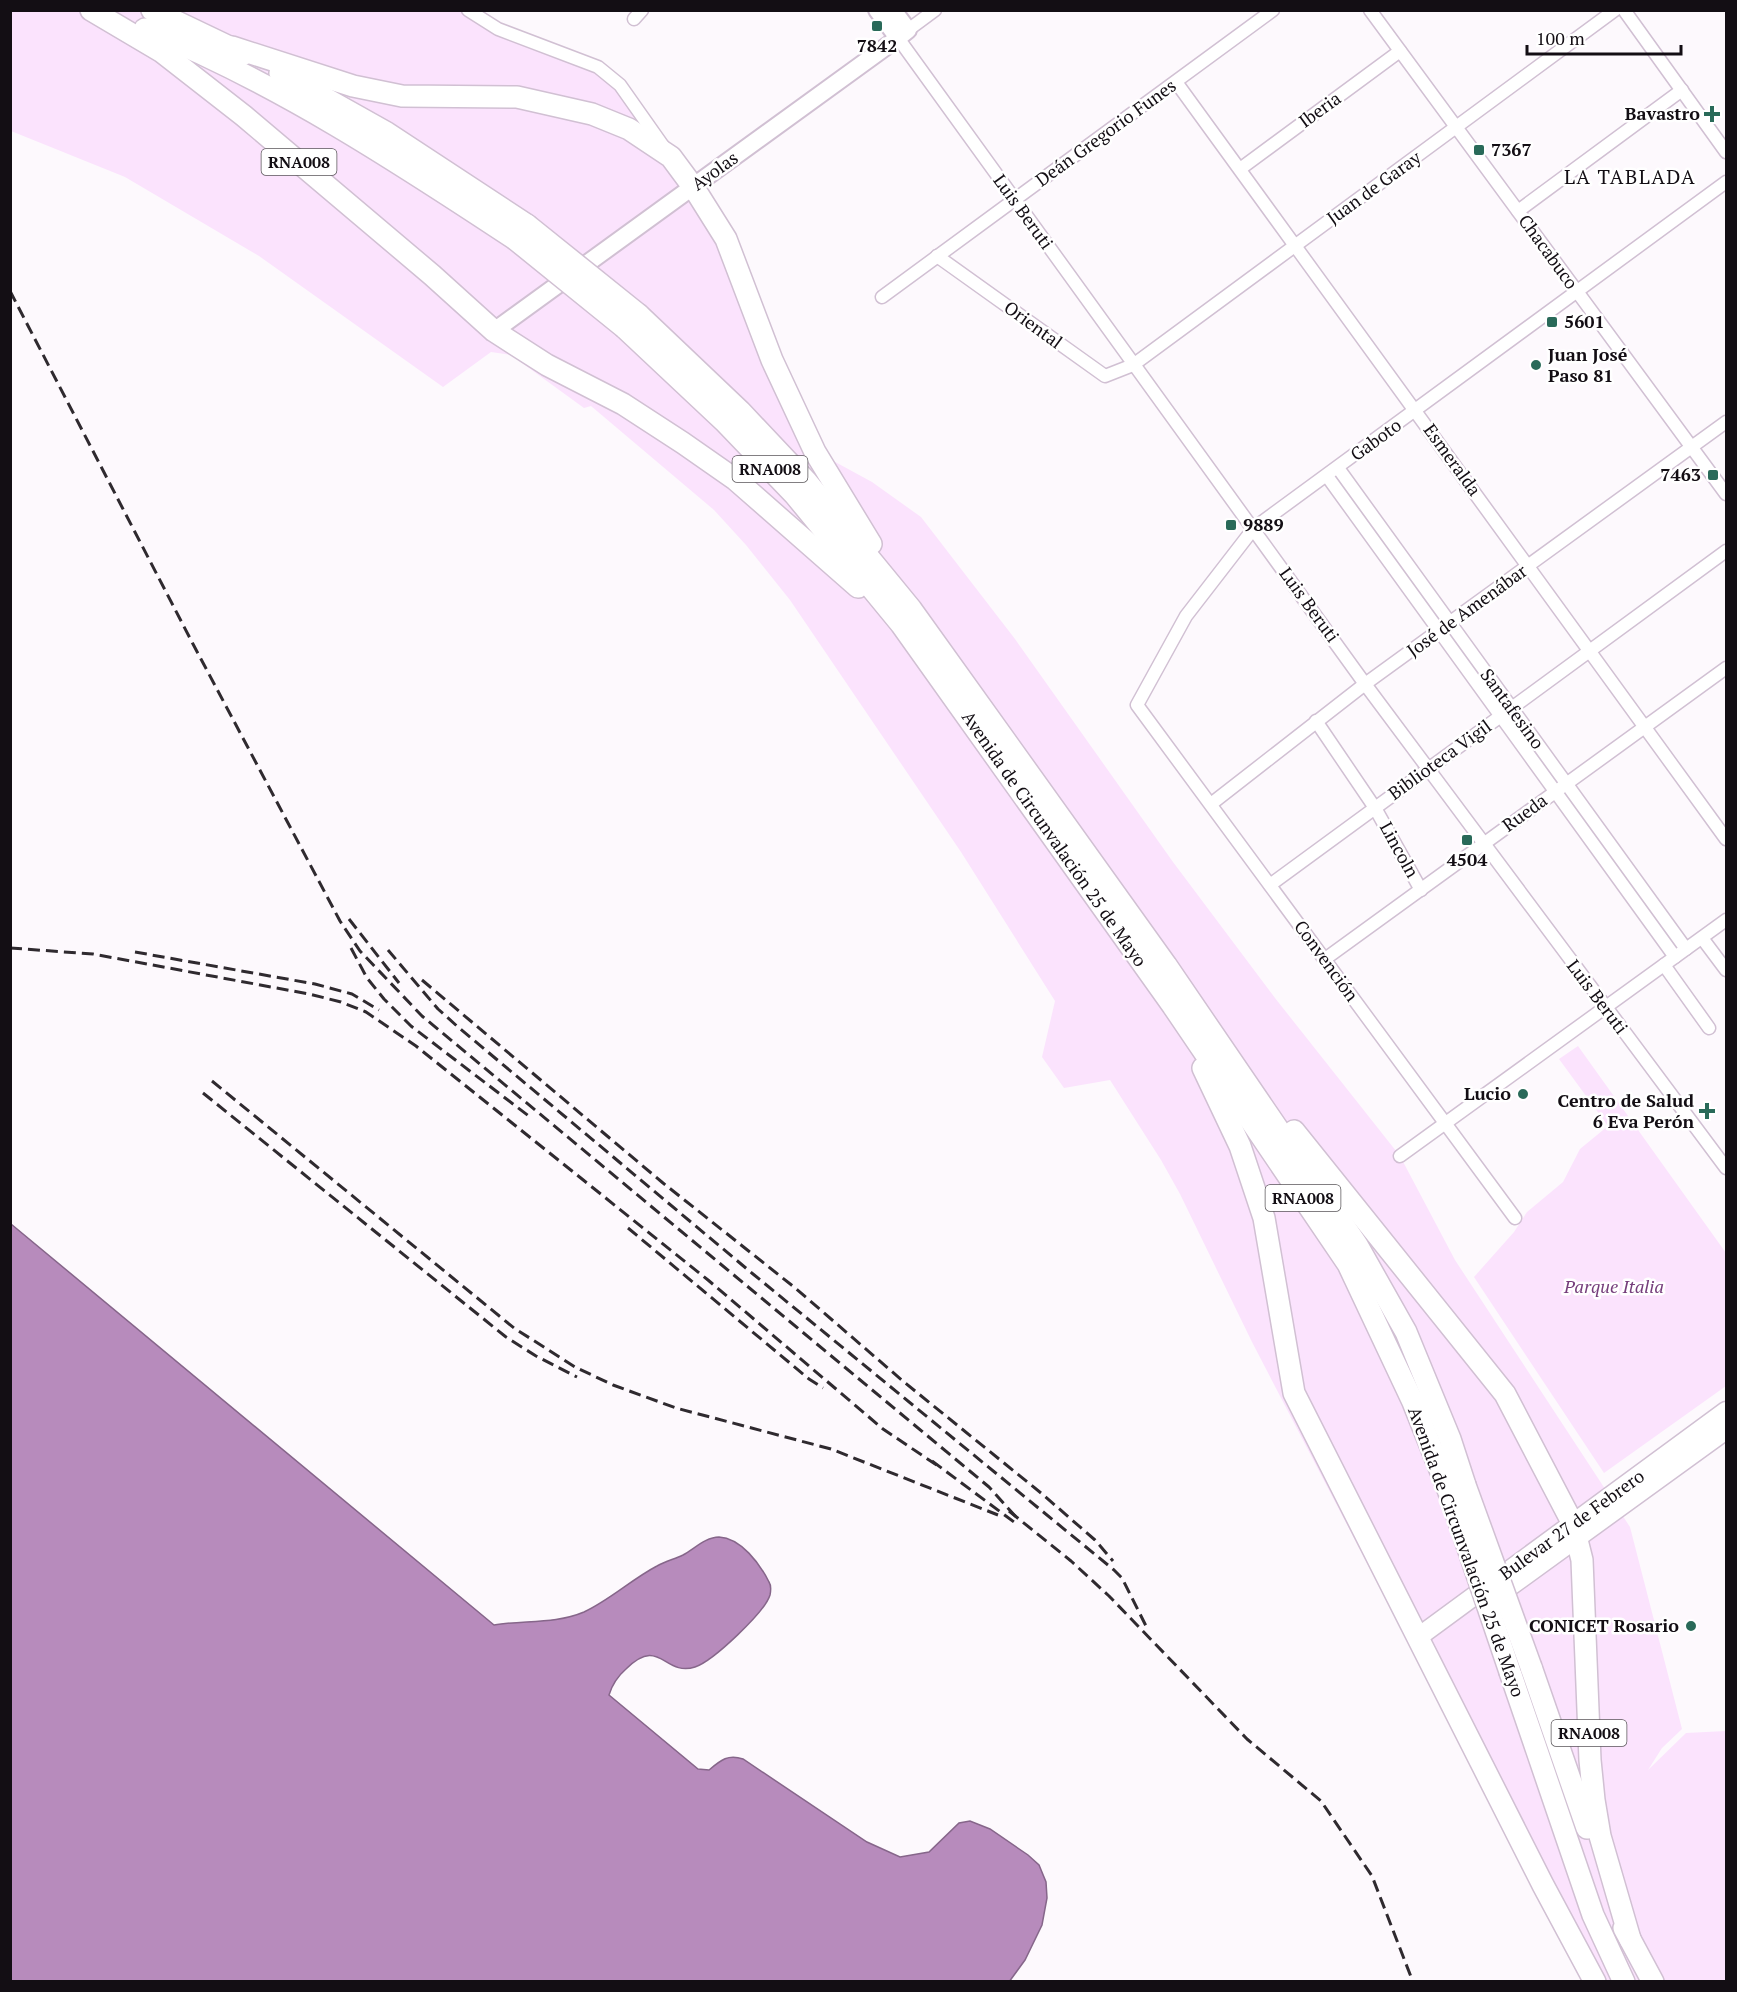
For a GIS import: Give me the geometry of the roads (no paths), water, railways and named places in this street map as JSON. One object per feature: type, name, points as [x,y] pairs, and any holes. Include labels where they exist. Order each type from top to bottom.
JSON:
[{"type":"highway","name":"RNA008","points":[[91,10],[162,52],[244,116],[432,275],[494,331]]},
{"type":"highway","name":"Avenida de Circunvalación 25 de Mayo","points":[[99,10],[156,33],[295,102],[521,232]]},
{"type":"highway","name":"Avenida de Circunvalación 25 de Mayo","points":[[152,10],[232,47],[387,133],[521,232],[632,321],[906,616],[1166,965],[1357,1245],[1406,1332],[1423,1400],[1429,1442],[1457,1489],[1531,1667],[1573,1784],[1607,1892],[1653,1982]]},
{"type":"highway","points":[[232,47],[353,86],[402,96],[517,97],[592,114],[629,129],[671,157],[694,188]]},
{"type":"highway","name":"RNA008","points":[[694,188],[726,239],[772,360],[815,452],[906,616]]},
{"type":"highway","points":[[494,331],[547,365],[623,404],[736,480],[906,616]]},
{"type":"highway","name":"Avenida de Circunvalación 25 de Mayo","points":[[906,616],[1348,1264],[1423,1400],[1450,1439],[1457,1489],[1510,1672],[1593,1915],[1624,1982]]},
{"type":"highway","name":"RNA008","points":[[1173,1006],[1240,1146],[1264,1218],[1294,1393],[1420,1644]]},
{"type":"highway","points":[[1206,1024],[1505,1394],[1575,1531]]},
{"type":"highway","name":"RNA008","points":[[1575,1531],[1582,1560],[1584,1584],[1590,1760],[1594,1800],[1600,1836],[1630,1939]]},
{"type":"highway","points":[[1420,1644],[1595,1982]]},
{"type":"main road","name":"Bulevar 27 de Febrero","points":[[1575,1531],[1726,1411]]},
{"type":"main road","name":"Bulevar 27 de Febrero","points":[[1420,1644],[1575,1531],[1726,1430]]},
{"type":"street","points":[[468,10],[498,29],[598,67],[620,85],[671,157]]},
{"type":"street","points":[[877,10],[903,34]]},
{"type":"street","points":[[893,10],[903,34]]},
{"type":"street","name":"Ayolas","points":[[494,331],[694,188],[935,10]]},
{"type":"street","name":"Deán Gregorio Funes","points":[[882,297],[1273,10]]},
{"type":"street","name":"Chacabuco","points":[[1370,10],[1726,494]]},
{"type":"street","name":"Juan de Garay","points":[[1133,365],[1614,10]]},
{"type":"street","points":[[1624,10],[1726,152]]},
{"type":"street","name":"Luis Beruti","points":[[903,34],[1014,200],[1133,365],[1254,528],[1365,684],[1726,1168]]},
{"type":"street","name":"Iberia","points":[[1240,169],[1400,51]]},
{"type":"street","name":"Esmeralda","points":[[1176,82],[1726,839]]},
{"type":"street","points":[[1518,212],[1682,90]]},
{"type":"street","name":"Gaboto","points":[[1137,705],[1186,616],[1254,528],[1726,182]]},
{"type":"street","name":"Oriental","points":[[937,256],[1105,376],[1133,365]]},
{"type":"street","name":"José de Amenábar","points":[[1211,804],[1365,684],[1726,422]]},
{"type":"street","name":"Santafesino","points":[[1338,468],[1686,949]]},
{"type":"street","name":"Santafesino","points":[[1327,476],[1555,792],[1670,961],[1709,1028]]},
{"type":"street","name":"Biblioteca Vigil","points":[[1270,885],[1726,551]]},
{"type":"street","name":"Rueda","points":[[1325,959],[1726,668]]},
{"type":"street","name":"Convención","points":[[1137,705],[1515,1218]]},
{"type":"street","name":"Lincoln","points":[[1316,721],[1375,808],[1421,890]]},
{"type":"street","points":[[1400,1156],[1726,920]]},
{"type":"street","points":[[1702,938],[1726,970]]},
{"type":"railway","points":[[10,291],[193,644],[340,921],[360,951],[422,1016],[989,1487],[1016,1517]]},
{"type":"railway","points":[[349,919],[399,983]]},
{"type":"railway","points":[[10,948],[93,954],[309,994],[341,1002],[366,1012],[416,1046],[708,1280],[883,1429],[938,1466]]},
{"type":"railway","points":[[351,948],[367,978],[411,1026],[530,1117]]},
{"type":"railway","points":[[388,950],[438,1009],[458,1027],[753,1274],[1114,1570],[1122,1578],[1147,1628]]},
{"type":"railway","points":[[135,952],[315,984],[352,994],[379,1010]]},
{"type":"railway","points":[[422,980],[663,1183],[794,1287],[904,1382],[1041,1493],[1095,1540],[1113,1561]]},
{"type":"railway","points":[[212,1081],[514,1328],[575,1367],[613,1385],[676,1408],[831,1449],[998,1515]]},
{"type":"railway","points":[[203,1093],[506,1337],[536,1356],[577,1377]]},
{"type":"railway","points":[[628,1228],[809,1379],[823,1388]]},
{"type":"railway","points":[[932,1461],[1014,1522]]},
{"type":"railway","points":[[1009,1511],[1071,1561],[1109,1596],[1247,1739],[1321,1801],[1372,1876],[1413,1982]]},
{"type":"place","name":"7842","points":[[877,26]]},
{"type":"place","name":"Bavastro","points":[[1712,114]]},
{"type":"place","name":"7367","points":[[1479,150]]},
{"type":"place","name":"5601","points":[[1552,322]]},
{"type":"place","name":"Juan José Paso 81","points":[[1536,365]]},
{"type":"place","name":"7463","points":[[1713,475]]},
{"type":"place","name":"9889","points":[[1231,525]]},
{"type":"place","name":"4504","points":[[1467,840]]},
{"type":"place","name":"Lucio","points":[[1523,1094]]},
{"type":"place","name":"Centro de Salud 6 Eva Perón","points":[[1707,1111]]},
{"type":"place","name":"CONICET Rosario","points":[[1691,1626]]},
{"type":"district","name":"LA TABLADA","points":[[1630,177]]},
{"type":"park label","name":"Parque Italia","points":[[1614,1287]]}]
